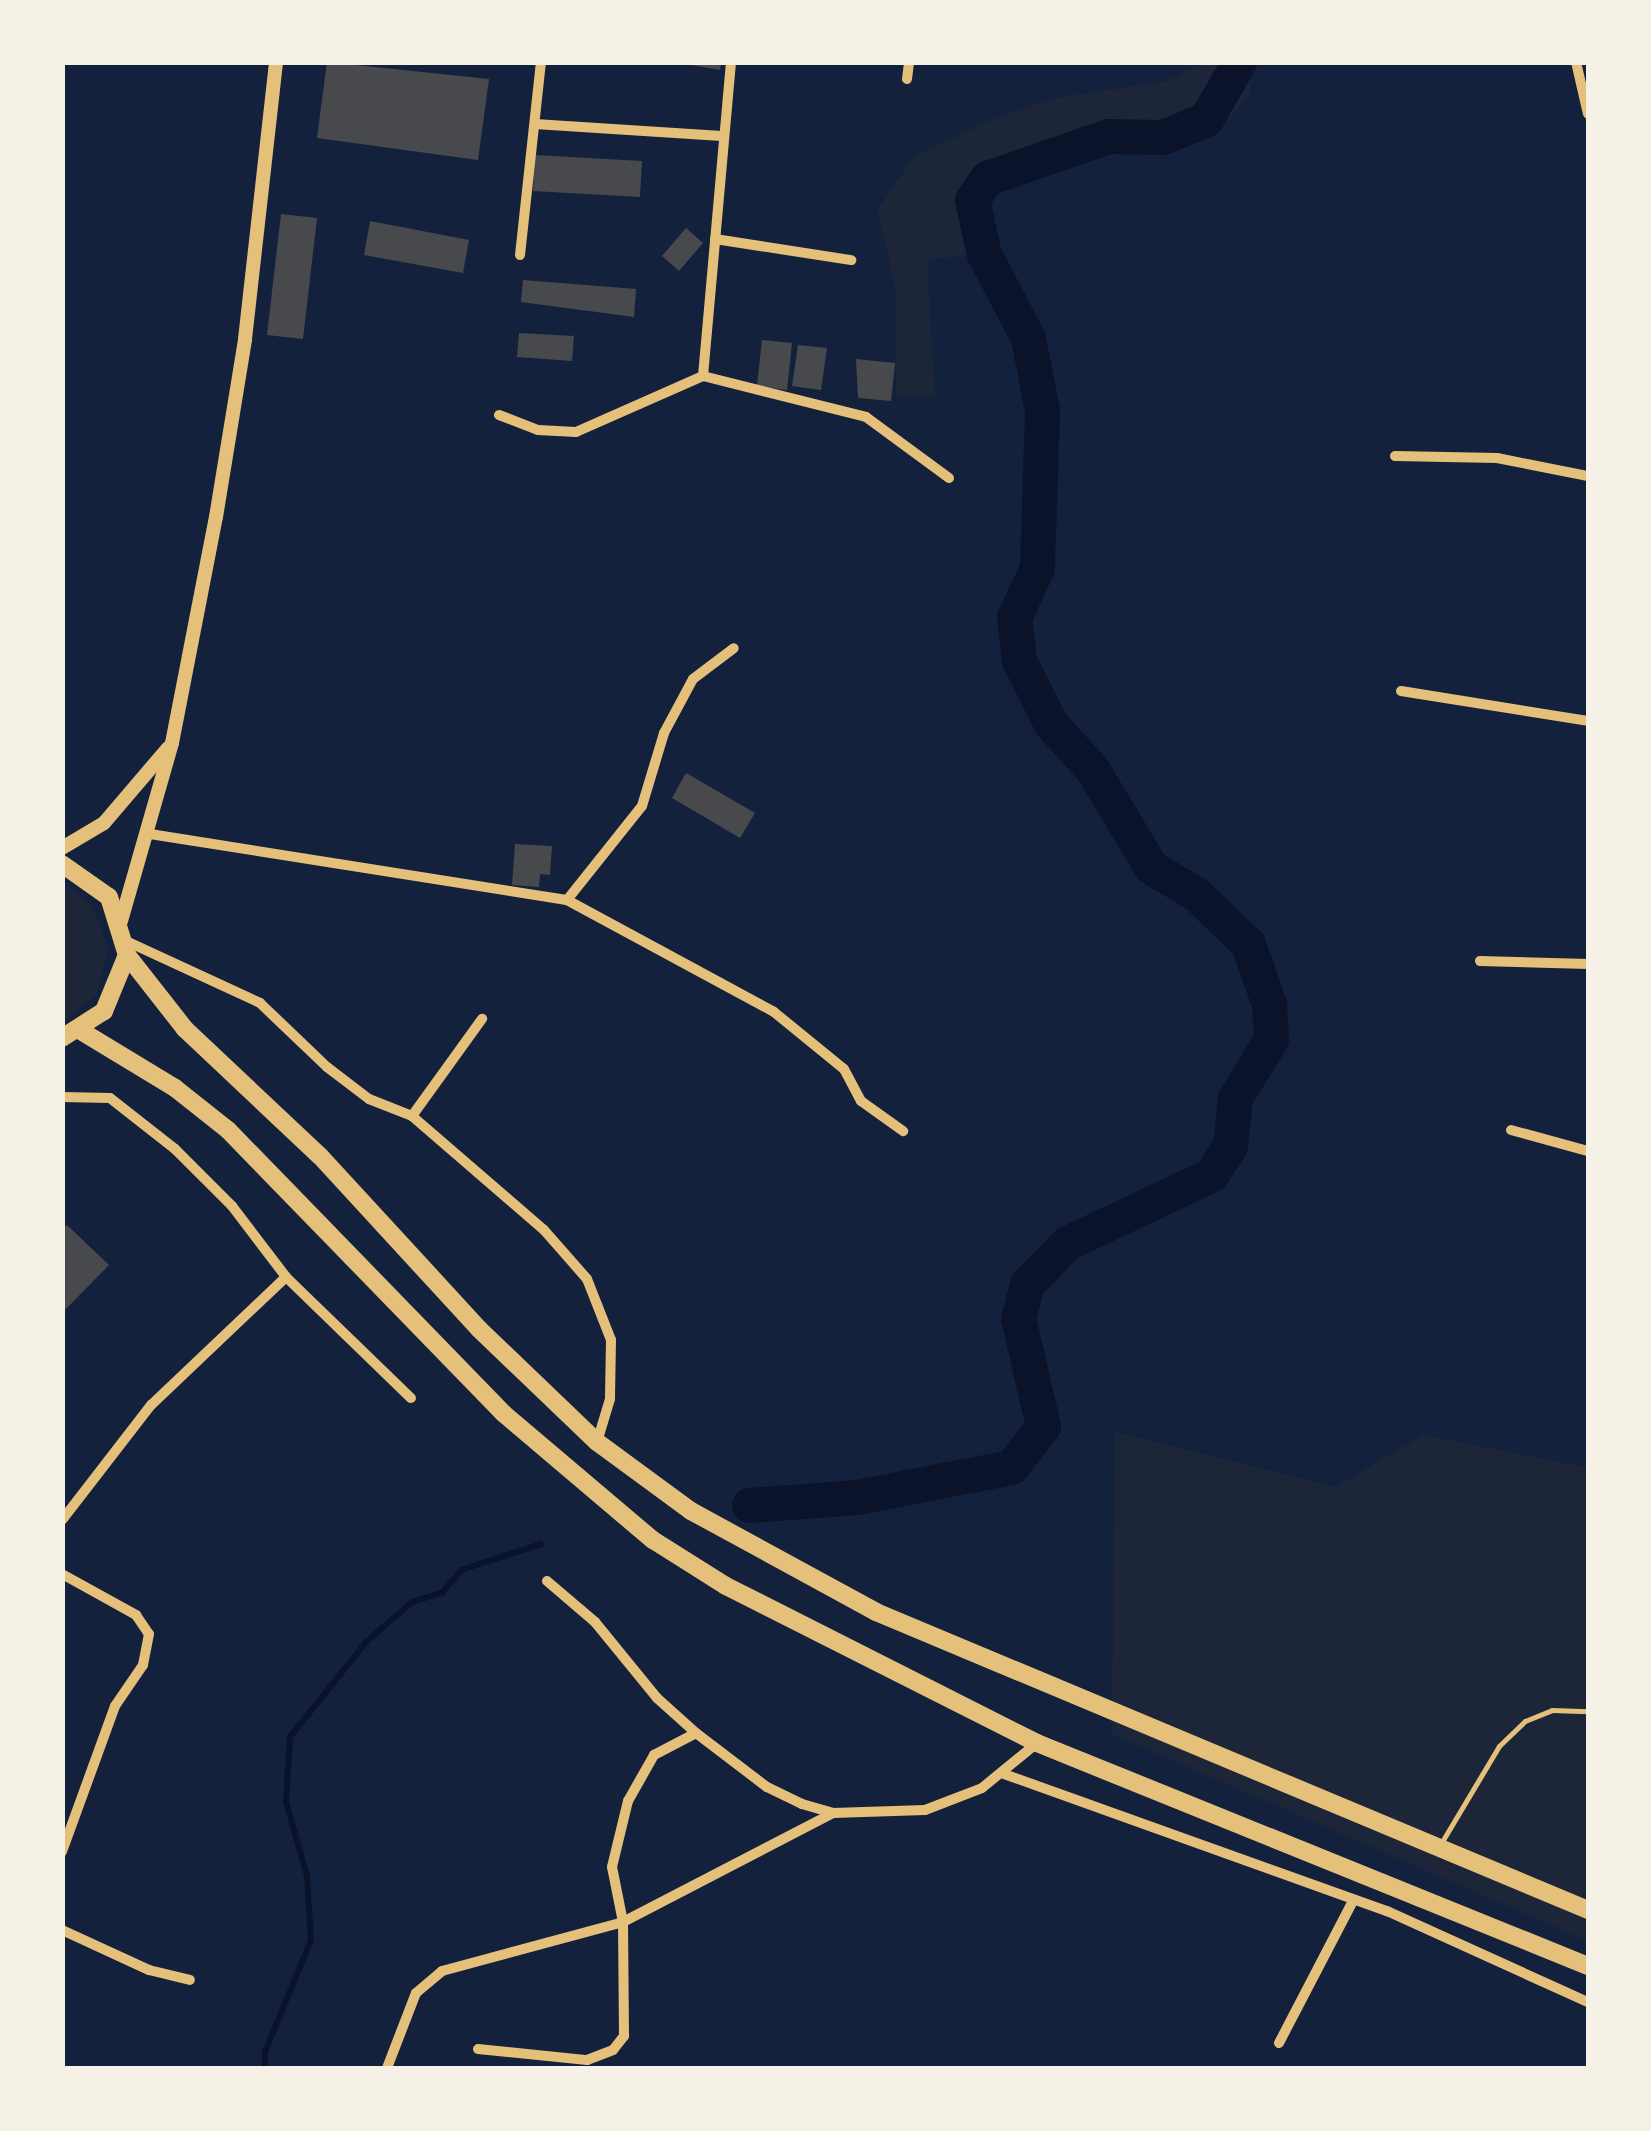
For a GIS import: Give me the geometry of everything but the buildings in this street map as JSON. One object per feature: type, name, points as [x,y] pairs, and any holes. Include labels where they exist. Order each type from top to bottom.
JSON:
[{"type":"main road","points":[[62,864],[90,878],[122,921],[126,948],[120,985],[104,1011],[72,1034],[175,1088],[228,1130],[503,1413],[653,1540],[726,1586],[1037,1743],[1588,1966]]},
{"type":"main road","points":[[126,948],[184,1029],[320,1156],[479,1329],[597,1442],[731,1536],[876,1612],[1588,1910]]},
{"type":"street","points":[[122,921],[150,834],[172,743],[245,339],[276,62]]},
{"type":"street","points":[[520,255],[540,62]]},
{"type":"street","points":[[702,376],[731,62]]},
{"type":"street","points":[[907,80],[909,62]]},
{"type":"street","points":[[1576,62],[1588,114]]},
{"type":"street","points":[[535,124],[722,136]]},
{"type":"street","points":[[716,240],[851,260]]},
{"type":"street","points":[[500,415],[538,430],[576,432],[702,376],[866,416],[949,478]]},
{"type":"street","points":[[1396,456],[1497,458],[1588,476]]},
{"type":"street","points":[[567,900],[642,806],[664,733],[692,679],[734,648]]},
{"type":"street","points":[[1401,691],[1588,721]]},
{"type":"street","points":[[62,848],[113,814],[172,743]]},
{"type":"street","points":[[150,834],[567,900],[774,1012],[844,1069],[860,1101],[904,1131]]},
{"type":"street","points":[[126,948],[260,1003],[326,1067],[369,1098],[412,1116],[506,1192],[587,1279],[612,1340],[610,1398],[597,1442]]},
{"type":"street","points":[[1480,962],[1588,964]]},
{"type":"street","points":[[412,1116],[482,1020]]},
{"type":"street","points":[[62,1097],[110,1098],[160,1137],[232,1206],[286,1278],[411,1398]]},
{"type":"street","points":[[1511,1130],[1588,1151]]},
{"type":"street","points":[[62,1520],[151,1405],[286,1278]]},
{"type":"street","points":[[62,1574],[136,1614],[150,1634],[143,1664],[115,1706],[62,1852]]},
{"type":"street","points":[[547,1581],[595,1622],[657,1698],[696,1732],[766,1787],[833,1813],[925,1810],[1004,1774],[1037,1743]]},
{"type":"street","points":[[478,2049],[587,2060],[613,2050],[624,2036],[623,1922],[612,1868],[628,1800],[654,1755],[696,1732]]},
{"type":"street","points":[[1004,1774],[1352,1903],[1387,1912],[1588,2002]]},
{"type":"street","points":[[387,2068],[416,1993],[442,1971],[623,1922],[833,1813]]},
{"type":"street","points":[[1279,2043],[1352,1903]]},
{"type":"street","points":[[62,1930],[149,1970],[190,1980]]},
{"type":"lane","points":[[1439,1847],[1499,1746],[1525,1721],[1552,1710],[1588,1710]]},
{"type":"shaded area","points":[[1202,63],[1252,63],[1250,92],[1217,133],[993,164],[979,191],[985,252],[927,260],[935,397],[896,397],[896,290],[877,210],[913,158],[990,120],[1056,98],[1167,81]]},
{"type":"shaded area","points":[[63,883],[93,906],[109,949],[97,994],[63,1022]]},
{"type":"shaded area","points":[[1115,1432],[1335,1487],[1424,1435],[1588,1468],[1588,1941],[1112,1734]]},
{"type":"waterway","points":[[749,1505],[857,1497],[1011,1467],[1043,1426],[1018,1318],[1027,1284],[1067,1243],[1211,1175],[1230,1146],[1235,1098],[1271,1039],[1269,1004],[1248,944],[1196,894],[1151,867],[1092,769],[1051,724],[1019,660],[1014,617],[1037,568],[1042,410],[1028,338],[984,254],[972,200],[987,178],[1108,136],[1163,137],[1206,119],[1239,62]]},
{"type":"waterway","points":[[265,2068],[265,2052],[311,1940],[307,1876],[286,1802],[290,1737],[366,1642],[412,1602],[442,1593],[461,1570],[541,1544]]}]
